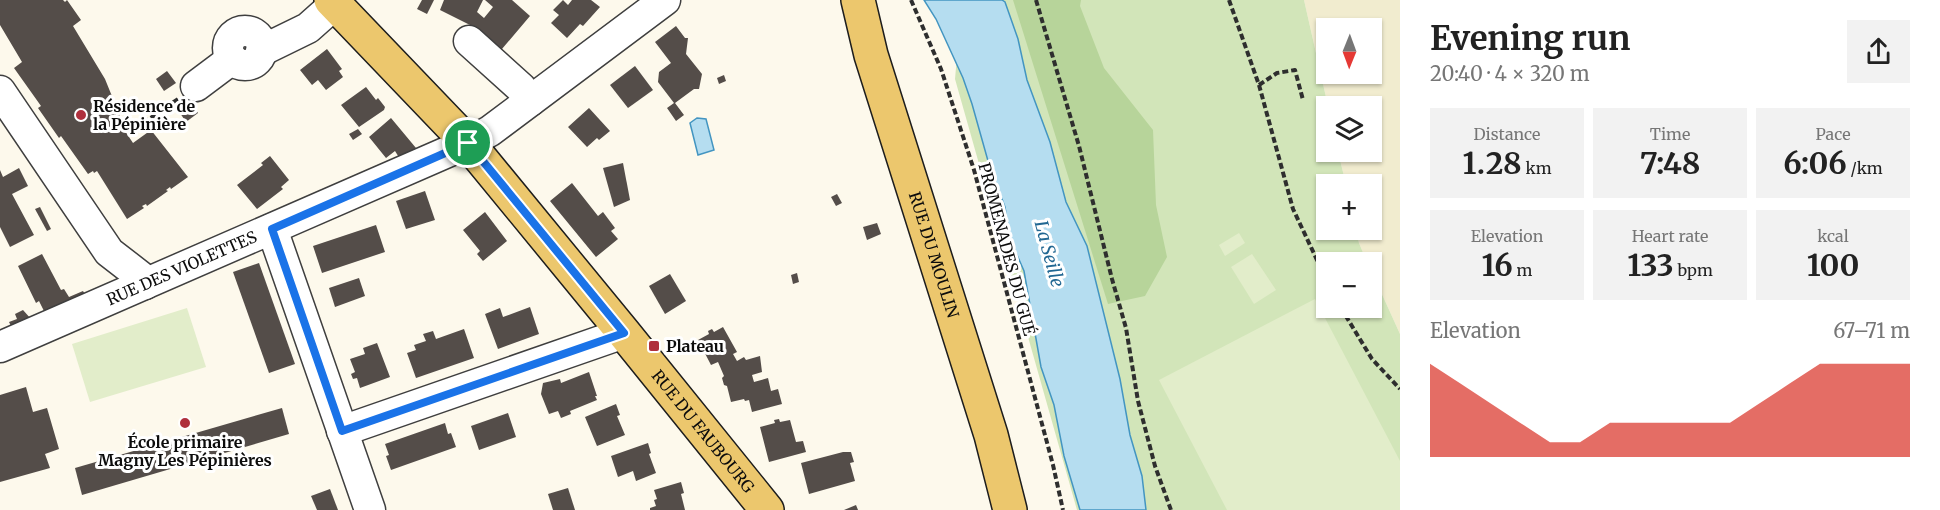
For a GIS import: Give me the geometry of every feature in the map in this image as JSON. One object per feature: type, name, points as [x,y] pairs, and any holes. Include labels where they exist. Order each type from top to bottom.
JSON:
[{"type":"main road","name":"RUE DU MOULIN","points":[[858,0],[871,55],[991,435],[1010,510]]},
{"type":"main road","name":"RUE DU FAUBOURG","points":[[333,2],[468,143],[624,333],[763,509]]},
{"type":"street","name":"RUE DES VIOLETTES","points":[[0,347],[468,143],[490,131],[665,0]]},
{"type":"street","points":[[196,86],[232,58],[229,43],[236,34],[241,31],[252,32],[262,45],[261,51],[308,28],[333,2]]},
{"type":"street","points":[[469,41],[521,88],[530,101]]},
{"type":"street","points":[[0,91],[109,252],[140,276],[146,284]]},
{"type":"street","points":[[272,229],[370,510]]},
{"type":"street","points":[[342,431],[624,333]]},
{"type":"path","name":"PROMENADES DU GUÉ","points":[[911,0],[941,69],[974,170],[1063,510]]},
{"type":"path","points":[[1036,0],[1079,146],[1126,328],[1138,401],[1155,466],[1171,510]]},
{"type":"path","points":[[1229,0],[1259,85],[1293,209],[1316,258]]},
{"type":"path","points":[[1259,85],[1277,73],[1295,70],[1303,100]]},
{"type":"path","points":[[136,128],[196,86]]},
{"type":"path","points":[[1347,318],[1372,359],[1400,389]]},
{"type":"shaded area","points":[[1304,0],[1400,0],[1400,334],[1382,294],[1382,252],[1363,252],[1358,240],[1382,240],[1382,174],[1344,174],[1340,162],[1382,162],[1382,96],[1326,96],[1323,84],[1382,84],[1382,18],[1316,18],[1316,53]]},
{"type":"green space","points":[[962,0],[1304,0],[1316,53],[1316,84],[1323,84],[1326,96],[1316,96],[1316,162],[1340,162],[1344,174],[1316,174],[1316,240],[1358,240],[1363,252],[1316,252],[1316,318],[1382,318],[1382,294],[1400,334],[1400,510],[1077,510],[955,79]]},
{"type":"green space","points":[[1013,0],[1081,0],[1080,6],[1104,68],[1153,130],[1156,205],[1167,257],[1145,296],[1108,304]]},
{"type":"green space","points":[[1239,233],[1245,243],[1225,256],[1219,245]]},
{"type":"green space","points":[[1252,254],[1276,290],[1254,304],[1231,267]]},
{"type":"green space","points":[[1315,299],[1316,318],[1325,318],[1400,461],[1400,510],[1227,510],[1159,380]]},
{"type":"green space","points":[[187,308],[206,367],[90,402],[72,344]]},
{"type":"water","name":"La Seille","points":[[924,0],[1002,0],[1005,2],[1018,39],[1027,80],[1050,142],[1066,202],[1087,246],[1120,379],[1130,435],[1142,476],[1146,510],[1080,510],[1064,456],[1054,405],[1041,367],[1024,271],[1010,239],[1005,207],[990,168],[963,78],[936,19]]},
{"type":"water","points":[[697,118],[706,119],[714,150],[698,155],[690,123]]},
{"type":"building","name":"Résidence de la Pépinière","points":[[0,0],[63,0],[65,2],[67,0],[81,20],[73,26],[105,79],[122,121],[119,122],[133,143],[151,130],[188,177],[171,189],[170,187],[166,190],[168,191],[147,206],[146,204],[142,206],[144,208],[127,219],[97,171],[88,174],[61,136],[59,138],[38,108],[41,106],[14,68],[22,62],[0,25]]},
{"type":"building","points":[[422,0],[434,0],[427,14],[417,9]]},
{"type":"building","points":[[444,0],[483,0],[477,12],[484,18],[493,7],[485,0],[512,0],[530,16],[496,56],[469,28],[470,25],[440,10]]},
{"type":"building","points":[[563,0],[568,5],[572,0],[591,0],[600,7],[583,26],[580,24],[567,38],[551,23],[559,15],[553,10]]},
{"type":"building","points":[[676,26],[685,38],[688,38],[686,54],[702,74],[699,89],[694,89],[675,103],[684,115],[676,121],[667,108],[674,103],[658,82],[659,72],[671,63],[655,42]]},
{"type":"building","points":[[327,49],[342,69],[339,71],[343,77],[326,90],[318,80],[312,85],[300,70]]},
{"type":"building","points":[[635,66],[653,90],[628,108],[610,85]]},
{"type":"building","points":[[167,71],[176,83],[164,91],[156,79]]},
{"type":"building","points":[[724,75],[726,81],[719,84],[717,78]]},
{"type":"building","points":[[366,87],[385,107],[359,127],[341,105]]},
{"type":"building","points":[[190,102],[198,113],[186,122],[178,110]]},
{"type":"building","points":[[589,108],[610,131],[587,147],[568,127]]},
{"type":"building","points":[[391,118],[416,148],[400,159],[395,151],[386,158],[369,137]]},
{"type":"building","points":[[358,129],[362,134],[353,140],[349,134]]},
{"type":"building","points":[[270,156],[289,180],[281,187],[283,189],[257,209],[237,185],[263,165],[261,163]]},
{"type":"building","points":[[623,163],[630,200],[614,207],[603,168]]},
{"type":"building","points":[[19,168],[28,186],[12,194],[34,235],[10,247],[0,227],[0,170],[3,177]]},
{"type":"building","points":[[572,183],[598,216],[603,212],[615,228],[611,231],[618,239],[596,257],[550,201]]},
{"type":"building","points":[[425,191],[435,220],[406,229],[396,201]]},
{"type":"building","points":[[837,194],[842,203],[836,206],[831,197]]},
{"type":"building","points":[[40,207],[51,229],[47,231],[35,209]]},
{"type":"building","points":[[485,212],[507,241],[483,261],[477,254],[480,251],[463,230]]},
{"type":"building","points":[[877,223],[881,234],[867,240],[863,227]]},
{"type":"building","points":[[376,225],[385,252],[322,273],[313,246]]},
{"type":"building","points":[[42,254],[61,290],[64,289],[69,297],[83,291],[86,296],[45,313],[39,301],[36,303],[18,266]]},
{"type":"building","points":[[259,263],[295,364],[269,373],[233,272]]},
{"type":"building","points":[[797,273],[799,282],[793,284],[791,275]]},
{"type":"building","points":[[670,274],[686,301],[665,314],[649,286]]},
{"type":"building","points":[[359,278],[365,296],[335,307],[329,288]]},
{"type":"building","points":[[530,307],[539,334],[498,349],[485,314],[500,308],[503,317]]},
{"type":"building","points":[[23,310],[31,319],[12,328],[9,322],[17,319],[15,314]]},
{"type":"building","points":[[723,327],[737,352],[733,354],[737,361],[744,357],[746,360],[760,356],[762,372],[752,375],[754,382],[768,378],[771,391],[778,389],[782,404],[752,412],[749,400],[731,402],[718,362],[711,365],[698,340],[709,334],[708,331],[712,329],[714,332]]},
{"type":"building","points":[[464,329],[474,358],[416,378],[407,353],[416,350],[414,345],[426,341],[423,334],[433,331],[436,339]]},
{"type":"building","points":[[377,343],[390,377],[360,388],[357,378],[353,379],[351,374],[355,372],[350,359],[365,354],[363,348]]},
{"type":"building","points":[[589,372],[597,400],[570,411],[571,414],[561,418],[558,411],[549,414],[541,394],[543,383],[560,379],[561,383]]},
{"type":"building","points":[[26,387],[33,412],[47,408],[59,449],[45,454],[50,468],[0,482],[0,395]]},
{"type":"building","points":[[616,404],[620,415],[617,416],[625,435],[597,446],[585,417]]},
{"type":"building","points":[[282,408],[289,434],[82,495],[75,468]]},
{"type":"building","points":[[508,413],[516,437],[479,450],[471,426]]},
{"type":"building","points":[[779,419],[780,422],[790,420],[796,442],[803,441],[806,452],[769,462],[760,427],[775,423],[774,420]]},
{"type":"building","points":[[445,423],[448,434],[451,433],[456,447],[391,470],[385,444]]},
{"type":"building","points":[[648,443],[651,453],[649,454],[656,473],[636,481],[633,471],[618,477],[611,456]]},
{"type":"building","points":[[851,452],[854,462],[850,463],[855,481],[809,494],[801,463]]},
{"type":"building","points":[[681,482],[685,510],[650,510],[656,506],[654,500],[657,499],[654,490]]},
{"type":"building","points":[[568,488],[575,510],[553,510],[548,494]]},
{"type":"building","points":[[330,489],[338,510],[317,510],[311,496]]},
{"type":"building","points":[[856,505],[858,510],[844,510]]},
{"type":"place","name":"Résidence de la Pépinière","points":[[81,115]]},
{"type":"place","name":"Plateau","points":[[654,346]]},
{"type":"place","name":"École primaire Magny Les Pépinières","points":[[185,423]]},
{"type":"route","points":[[468,143],[624,333],[342,431],[272,229],[468,143]]}]
